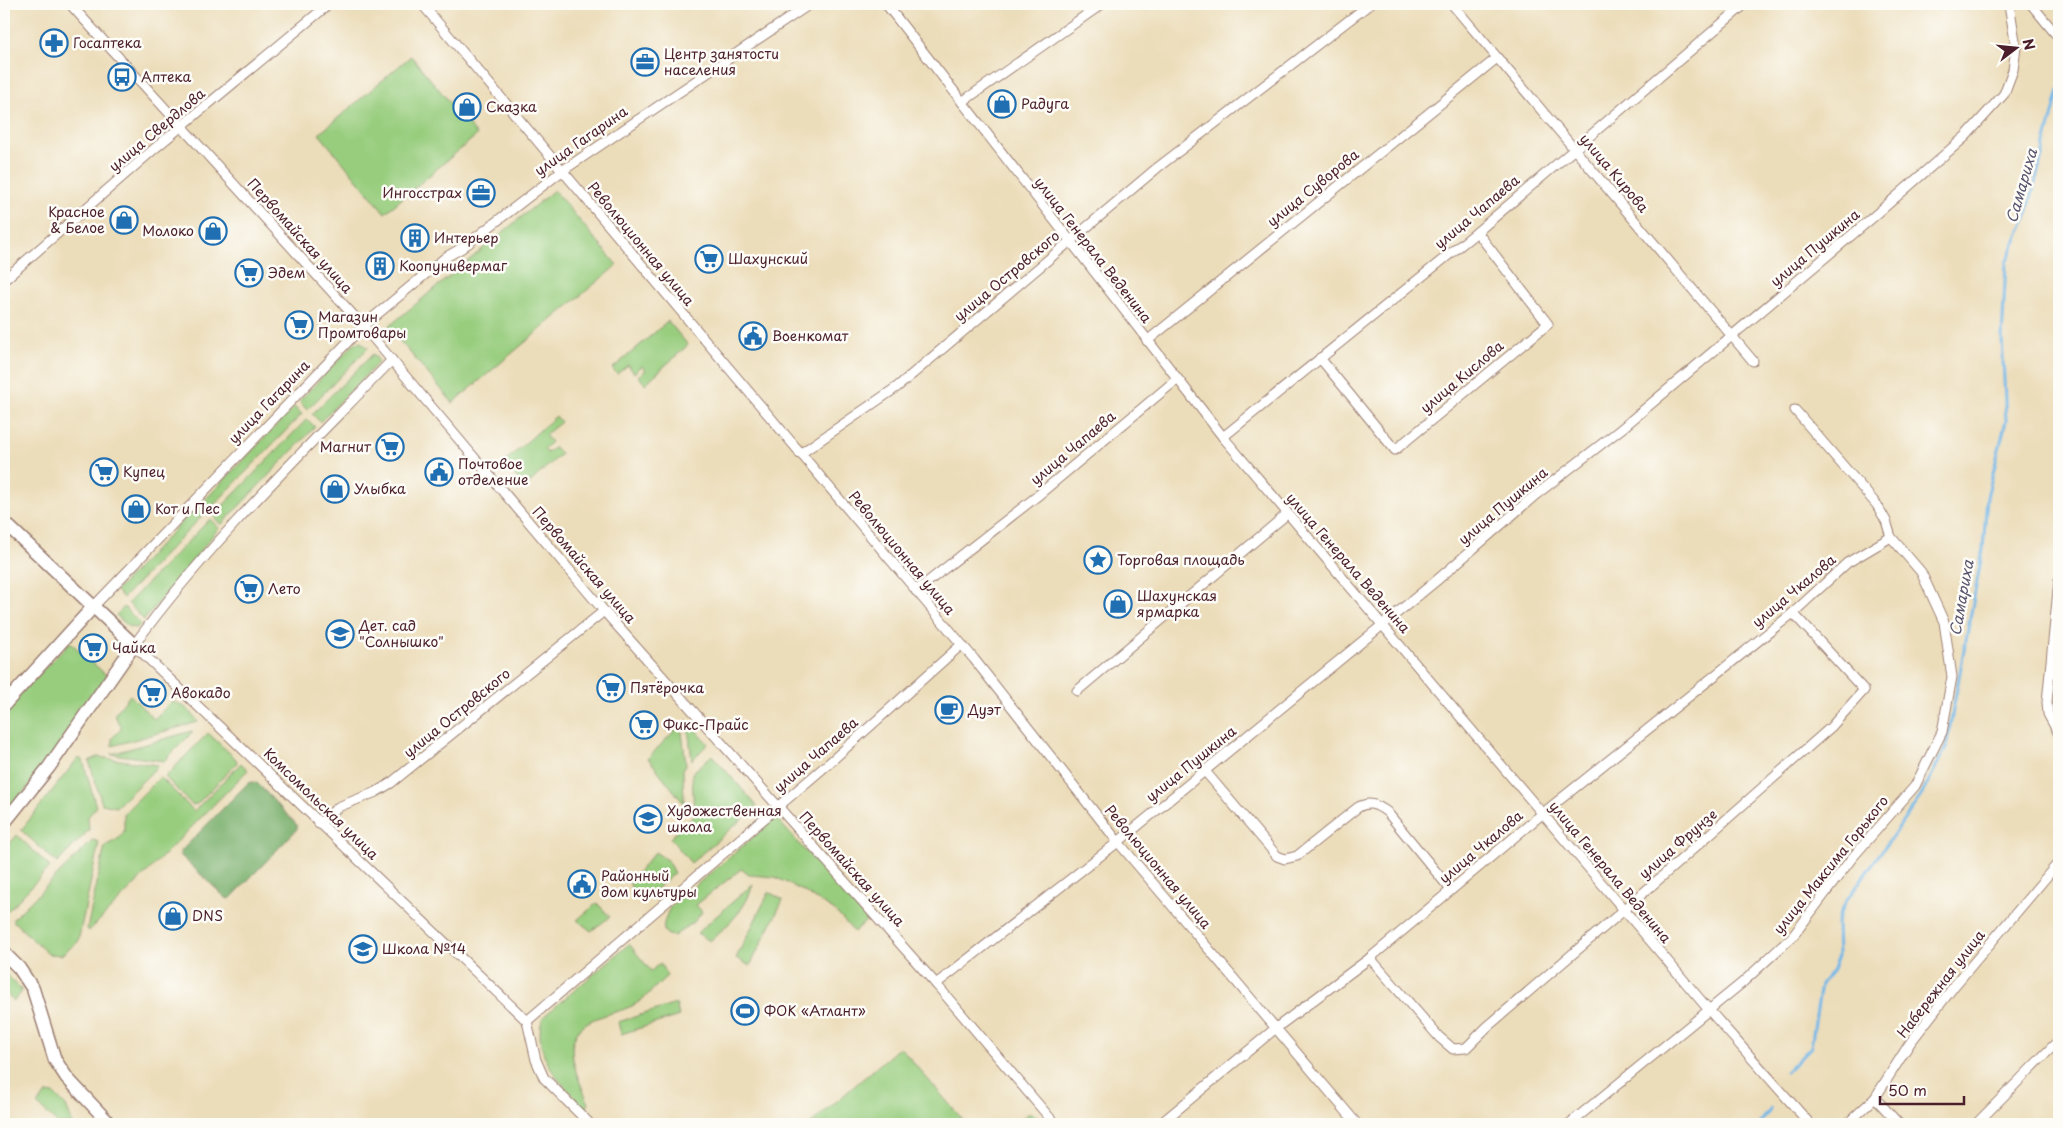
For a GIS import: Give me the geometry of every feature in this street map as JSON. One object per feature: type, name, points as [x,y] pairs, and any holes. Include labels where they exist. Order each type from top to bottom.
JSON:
[{"type":"street","name":"Первомайская улица","points":[[70,4],[363,326],[604,611],[936,984],[1055,1124]]},
{"type":"street","name":"улица Свердлова","points":[[4,280],[183,126],[329,4]]},
{"type":"street","name":"Революционная улица","points":[[422,4],[962,645],[1118,842],[1357,1124]]},
{"type":"street","name":"улица Гагарина","points":[[4,704],[93,607],[363,326],[446,257],[462,248],[562,171],[810,4]]},
{"type":"street","name":"улица Генерала Веденина","points":[[886,4],[1176,380],[1223,437],[1708,1010],[1810,1124]]},
{"type":"street","points":[[962,102],[1102,4]]},
{"type":"street","name":"улица Островского","points":[[800,454],[897,387],[1157,168],[1370,4]]},
{"type":"street","name":"улица Кирова","points":[[1452,4],[1753,361]]},
{"type":"street","name":"улица Чапаева","points":[[1223,437],[1477,232],[1574,147],[1745,4]]},
{"type":"street","name":"улица Пушкина","points":[[936,984],[1118,842],[1383,625],[1533,497],[1621,430],[1959,142],[2004,94],[2013,70],[2016,47],[2008,4]]},
{"type":"street","points":[[2031,4],[2059,38]]},
{"type":"street","name":"улица Суворова","points":[[1147,341],[1497,58]]},
{"type":"street","name":"улица Кислова","points":[[1320,358],[1395,450],[1548,324],[1477,232]]},
{"type":"street","points":[[4,824],[49,767],[134,645],[207,555],[323,428],[392,360]]},
{"type":"street","name":"улица Чапаева","points":[[916,591],[1036,497],[1176,380]]},
{"type":"street","points":[[1795,410],[1877,505],[1886,521],[1891,537]]},
{"type":"street","points":[[1076,690],[1287,514]]},
{"type":"street","name":"Комсомольская улица","points":[[4,522],[527,1021]]},
{"type":"street","name":"улица Максима Горького","points":[[1569,1124],[1742,983],[1793,936],[1852,858],[1915,786],[1942,732],[1952,677],[1944,622],[1921,572],[1891,537]]},
{"type":"street","name":"улица Чкалова","points":[[1160,1124],[1276,1028],[1370,958],[1542,814],[1793,613],[1847,563],[1891,537]]},
{"type":"street","points":[[2059,580],[2055,675],[2047,702],[2048,714],[2059,734]]},
{"type":"street","name":"улица Островского","points":[[319,824],[338,807],[376,792],[391,783],[604,611]]},
{"type":"street","name":"улица Фрунзе","points":[[1370,958],[1439,1037],[1453,1049],[1466,1048],[1487,1027],[1624,910],[1831,728],[1864,690],[1793,613]]},
{"type":"street","name":"улица Чапаева","points":[[527,1021],[778,807],[962,645]]},
{"type":"street","points":[[1204,770],[1276,856],[1284,859],[1297,856],[1357,808],[1364,804],[1376,804],[1387,812],[1451,890]]},
{"type":"street","name":"Набережная улица","points":[[1847,1124],[1875,1098],[1910,1043],[1954,985],[2059,862]]},
{"type":"street","points":[[4,953],[19,968],[33,988],[55,1060],[67,1078],[110,1124]]},
{"type":"street","points":[[527,1021],[536,1060],[544,1078],[590,1124]]},
{"type":"street","points":[[1976,1124],[2059,1040]]},
{"type":"street","points":[[1875,1098],[1899,1124]]},
{"type":"green space","points":[[411,56],[477,135],[385,213],[319,134]]},
{"type":"green space","points":[[554,190],[617,265],[453,403],[388,327]]},
{"type":"green space","points":[[668,321],[688,345],[645,384],[638,376],[646,370],[642,366],[634,373],[628,365],[617,374],[612,369]]},
{"type":"green space","points":[[361,342],[368,348],[307,410],[299,401],[355,343]]},
{"type":"green space","points":[[373,354],[378,360],[377,364],[320,422],[312,414]]},
{"type":"green space","points":[[294,407],[302,414],[208,511],[201,504]]},
{"type":"green space","points":[[556,416],[561,422],[545,435],[551,442],[544,449],[547,453],[555,447],[561,454],[525,487],[503,463]]},
{"type":"green space","points":[[307,419],[315,427],[221,525],[213,516]]},
{"type":"green space","points":[[197,506],[204,514],[123,598],[116,591]]},
{"type":"green space","points":[[210,519],[219,528],[144,620],[128,603]]},
{"type":"green space","points":[[124,607],[141,624],[137,628],[129,627],[116,615]]},
{"type":"green space","points":[[70,642],[107,676],[46,764],[6,814],[4,812],[4,710]]},
{"type":"green space","points":[[130,695],[154,719],[171,702],[175,702],[194,715],[198,722],[112,746],[112,738],[121,729],[114,715]]},
{"type":"green space","points":[[687,720],[708,744],[692,760]]},
{"type":"green space","points":[[681,724],[686,765],[683,769],[684,804],[648,758]]},
{"type":"green space","points":[[192,731],[164,761],[111,754]]},
{"type":"green space","points":[[208,733],[236,759],[237,763],[197,804],[192,805],[165,777]]},
{"type":"green space","points":[[712,755],[757,806],[691,863],[670,838],[694,816],[692,773]]},
{"type":"green space","points":[[98,757],[158,766],[116,807],[102,804],[89,761]]},
{"type":"green space","points":[[78,758],[83,760],[96,807],[88,817],[89,830],[57,863],[22,829]]},
{"type":"green space","points":[[241,763],[248,770],[89,931],[87,929],[105,846],[118,839],[124,832],[124,813],[160,777],[194,811]]},
{"type":"green space","points":[[248,783],[257,783],[297,825],[297,829],[230,899],[226,898],[180,855],[181,851]]},
{"type":"green space","points":[[776,818],[867,920],[854,932],[835,911],[801,890],[775,877],[749,875],[741,869],[696,905],[702,912],[694,922],[674,936],[668,935],[665,932],[664,925],[670,907]]},
{"type":"green space","points":[[17,835],[50,867],[4,915],[4,850]]},
{"type":"green space","points":[[93,840],[99,842],[78,942],[61,955],[48,954],[12,920]]},
{"type":"green space","points":[[655,852],[667,860],[674,873],[645,899],[633,891],[630,882]]},
{"type":"green space","points":[[753,884],[741,909],[710,941],[697,933]]},
{"type":"green space","points":[[769,892],[783,900],[750,966],[736,958]]},
{"type":"green space","points":[[597,903],[610,917],[591,931],[577,920]]},
{"type":"green space","points":[[629,944],[651,971],[660,963],[667,976],[637,1003],[592,1020],[581,1027],[575,1036],[572,1047],[573,1058],[589,1104],[585,1108],[567,1090],[550,1068],[541,1043],[540,1030],[543,1017]]},
{"type":"green space","points":[[5,973],[21,989],[21,993],[14,1001],[4,991]]},
{"type":"green space","points":[[676,1004],[679,1016],[621,1034],[618,1022]]},
{"type":"green space","points":[[900,1047],[963,1120],[958,1124],[810,1124]]},
{"type":"green space","points":[[47,1093],[54,1094],[66,1106],[73,1124],[58,1124],[37,1104]]},
{"type":"green space","points":[[1027,1114],[1033,1114],[1043,1124],[1016,1124]]},
{"type":"waterway","name":"Самариха","points":[[1786,1072],[1811,1047],[1821,984],[1833,970],[1838,956],[1837,923],[1846,901],[1921,796],[1946,747],[1983,549],[1987,497],[2006,421],[2002,338],[2006,263],[2026,218],[2059,90]]},
{"type":"waterway","name":"Самариха","points":[[1759,1124],[1771,1109]]},
{"type":"place","name":"Госаптека","points":[[54,43]]},
{"type":"place","name":"Центр занятости населения","points":[[645,62]]},
{"type":"place","name":"Аптека","points":[[122,77]]},
{"type":"place","name":"Радуга","points":[[1002,104]]},
{"type":"place","name":"Сказка","points":[[467,107]]},
{"type":"place","name":"Ингосстрах","points":[[481,193]]},
{"type":"place","name":"Красное & Белое","points":[[124,220]]},
{"type":"place","name":"Молоко","points":[[213,231]]},
{"type":"place","name":"Интерьер","points":[[415,238]]},
{"type":"place","name":"Шахунский","points":[[709,259]]},
{"type":"place","name":"Коопунивермаг","points":[[380,266]]},
{"type":"place","name":"Эдем","points":[[249,273]]},
{"type":"place","name":"Магазин Промтовары","points":[[299,325]]},
{"type":"place","name":"Военкомат","points":[[753,336]]},
{"type":"place","name":"Магнит","points":[[390,447]]},
{"type":"place","name":"Купец","points":[[104,472]]},
{"type":"place","name":"Почтовое отделение","points":[[439,472]]},
{"type":"place","name":"Улыбка","points":[[335,489]]},
{"type":"place","name":"Кот и Пес","points":[[136,509]]},
{"type":"place","name":"Торговая площадь","points":[[1098,560]]},
{"type":"place","name":"Лето","points":[[249,589]]},
{"type":"place","name":"Шахунская ярмарка","points":[[1118,604]]},
{"type":"place","name":"Дет. сад \"Солнышко\"","points":[[340,634]]},
{"type":"place","name":"Чайка","points":[[93,648]]},
{"type":"place","name":"Пятёрочка","points":[[611,688]]},
{"type":"place","name":"Авокадо","points":[[152,693]]},
{"type":"place","name":"Дуэт","points":[[949,710]]},
{"type":"place","name":"Фикс-Прайс","points":[[644,725]]},
{"type":"place","name":"Художественная школа","points":[[648,819]]},
{"type":"place","name":"Районный дом культуры","points":[[582,884]]},
{"type":"place","name":"DNS","points":[[173,916]]},
{"type":"place","name":"Школа №14","points":[[363,949]]},
{"type":"place","name":"ФОК «Атлант»","points":[[745,1011]]}]
